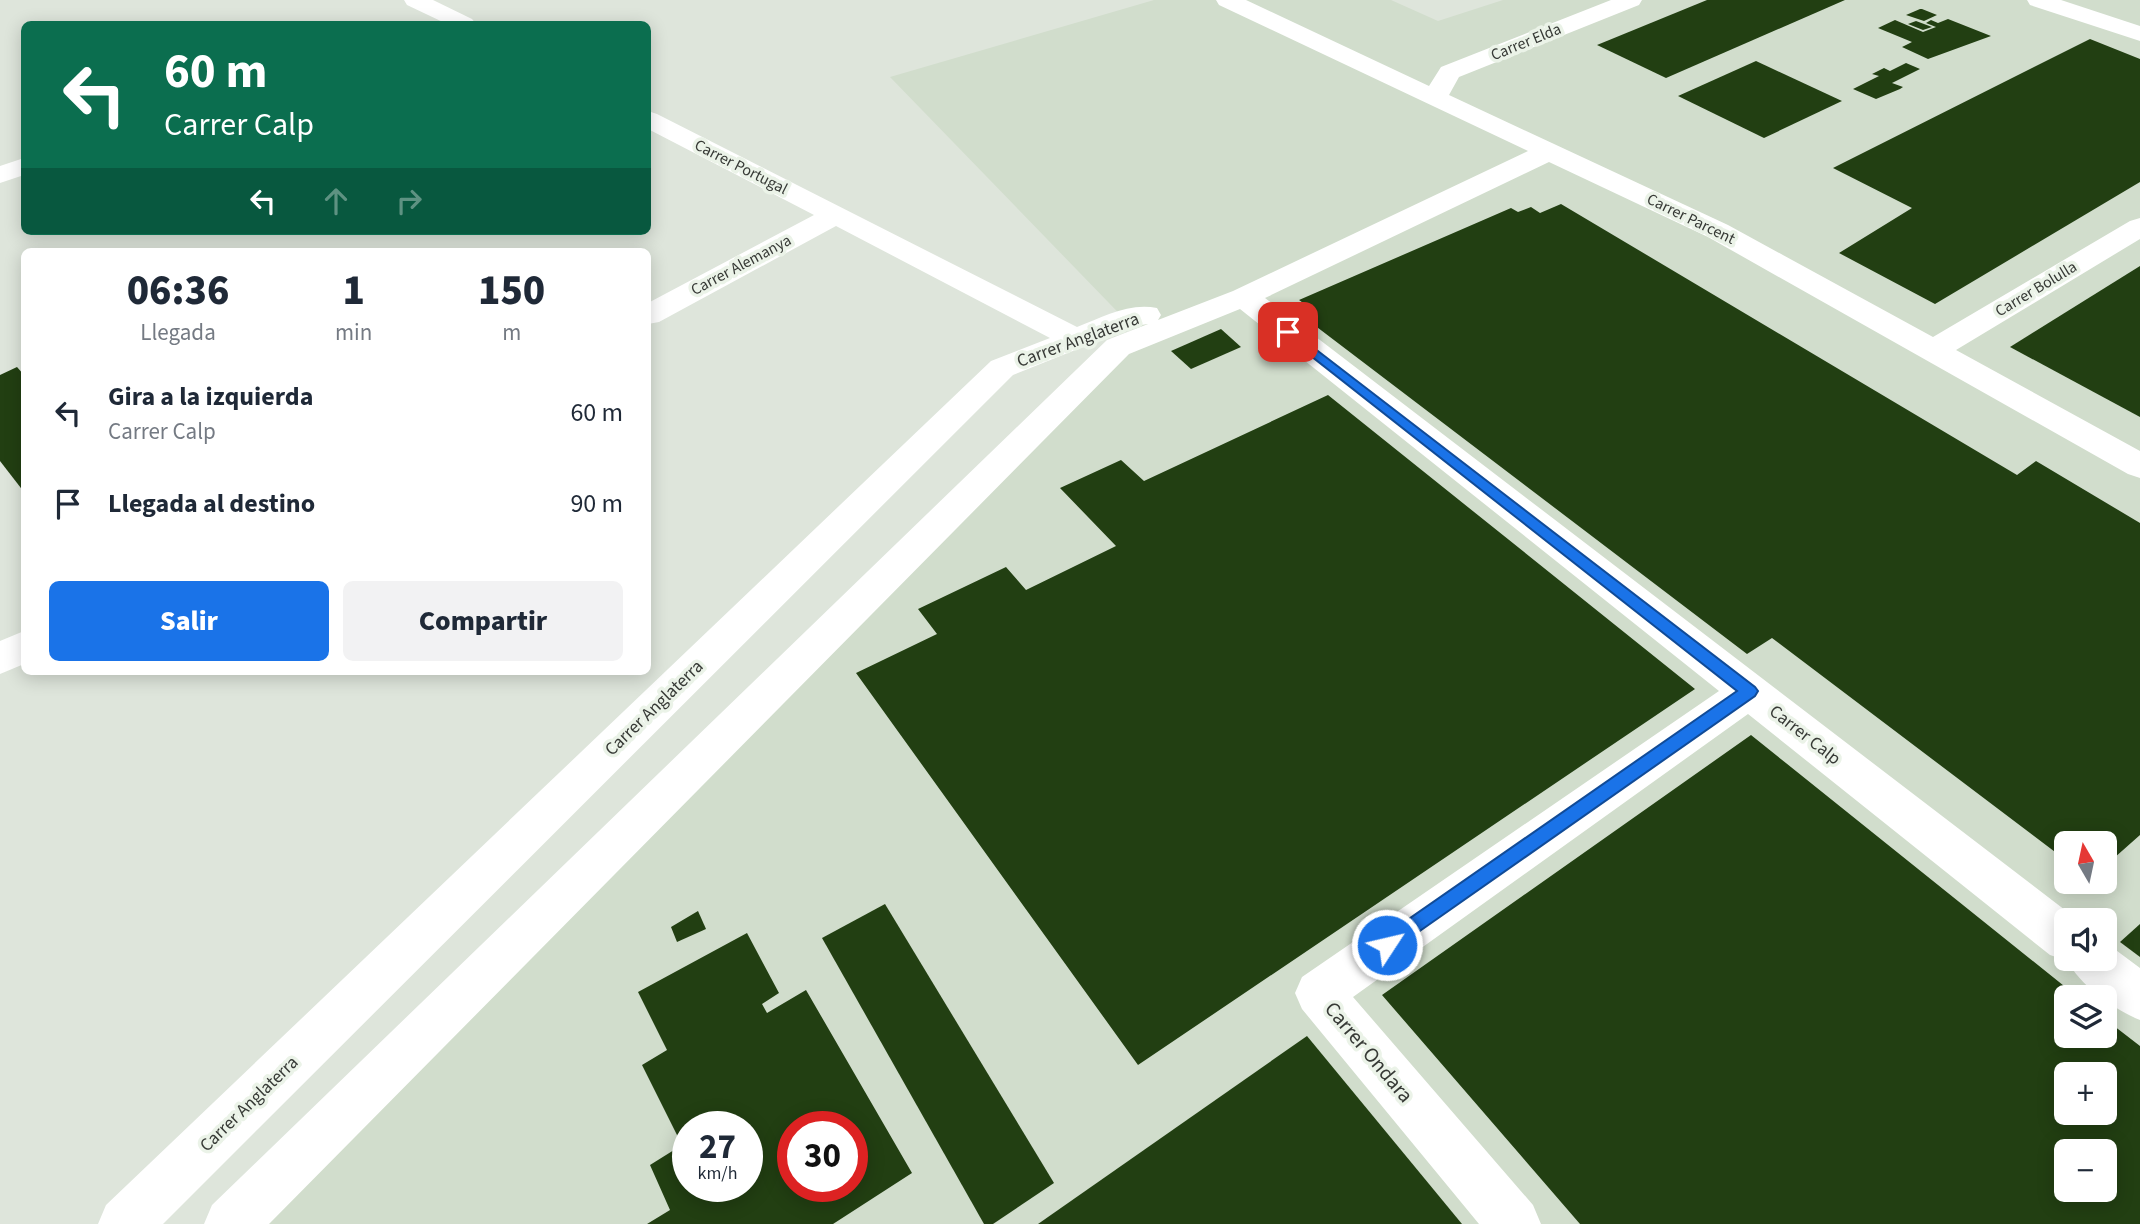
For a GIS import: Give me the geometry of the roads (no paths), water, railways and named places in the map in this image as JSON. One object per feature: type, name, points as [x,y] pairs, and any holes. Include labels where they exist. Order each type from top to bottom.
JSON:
[{"type":"street","points":[[415,0],[458,21]]},
{"type":"street","name":"Carrer Parcent","points":[[1227,0],[1717,230],[2140,466]]},
{"type":"street","name":"Carrer Elda","points":[[1434,99],[1450,72],[1631,0]]},
{"type":"street","points":[[2038,0],[2140,34]]},
{"type":"street","points":[[419,21],[442,13]]},
{"type":"street","name":"Carrer Portugal","points":[[651,121],[1045,321],[1075,339]]},
{"type":"street","points":[[231,1224],[1118,346],[1244,297],[1548,152]]},
{"type":"street","points":[[0,175],[21,167]]},
{"type":"street","name":"Carrer Alemanya","points":[[651,313],[835,215]]},
{"type":"street","name":"Carrer Bolulla","points":[[1933,351],[2140,226]]},
{"type":"street","name":"Carrer Anglaterra","points":[[125,1224],[1002,368],[1128,318],[1244,297]]},
{"type":"street","name":"Carrer Calp","points":[[1244,297],[2054,930]]},
{"type":"street","points":[[0,659],[21,648]]},
{"type":"street","name":"Carrer Ondara","points":[[1514,1224],[1318,993],[1749,691]]},
{"type":"street","points":[[2106,971],[2140,997]]}]
